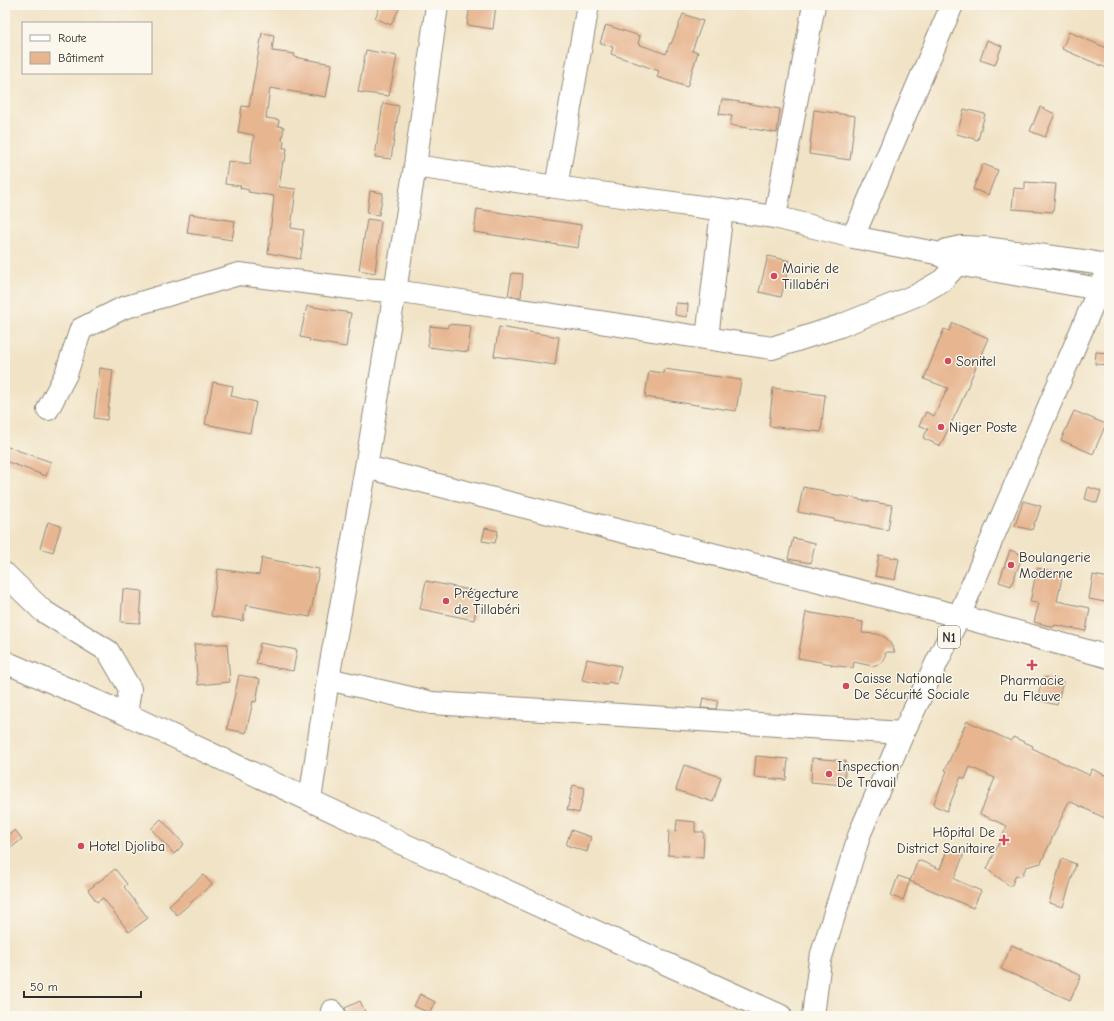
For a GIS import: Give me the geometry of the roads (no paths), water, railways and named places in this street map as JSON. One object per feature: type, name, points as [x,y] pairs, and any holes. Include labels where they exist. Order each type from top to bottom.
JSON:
[{"type":"street","points":[[310,800],[328,679],[366,467],[415,166],[437,5]]},
{"type":"street","points":[[556,187],[588,5]]},
{"type":"street","points":[[776,216],[814,5]]},
{"type":"street","points":[[853,237],[952,5]]},
{"type":"street","points":[[415,166],[722,210],[776,216],[853,237],[936,253],[959,255],[1104,287]]},
{"type":"street","points":[[707,338],[722,210]]},
{"type":"street","points":[[48,409],[66,374],[81,329],[123,308],[239,274],[359,289],[395,291],[772,348],[840,326],[919,294],[942,280],[959,255],[985,248],[1090,262],[1109,266]]},
{"type":"street","name":"N1","points":[[813,1016],[820,960],[860,833],[903,733],[959,616],[1104,287],[1109,266]]},
{"type":"street","points":[[366,467],[959,616],[1109,657]]},
{"type":"street","points":[[5,574],[43,611],[108,651],[130,688],[126,714]]},
{"type":"street","points":[[5,662],[126,714],[401,844],[781,1016]]},
{"type":"street","points":[[328,679],[432,703],[903,733]]},
{"type":"place","name":"Mairie de Tillabéri","points":[[774,276]]},
{"type":"place","name":"Sonitel","points":[[948,361]]},
{"type":"place","name":"Niger Poste","points":[[941,427]]},
{"type":"place","name":"Boulangerie Moderne","points":[[1011,565]]},
{"type":"place","name":"Prégecture de Tillabéri","points":[[446,601]]},
{"type":"place","name":"Pharmacie du Fleuve","points":[[1032,665]]},
{"type":"place","name":"Caisse Nationale De Sécurité Sociale","points":[[846,686]]},
{"type":"place","name":"Inspection De Travail","points":[[829,774]]},
{"type":"place","name":"Hôpital De District Sanitaire","points":[[1004,840]]},
{"type":"place","name":"Hotel Djoliba","points":[[81,846]]}]
